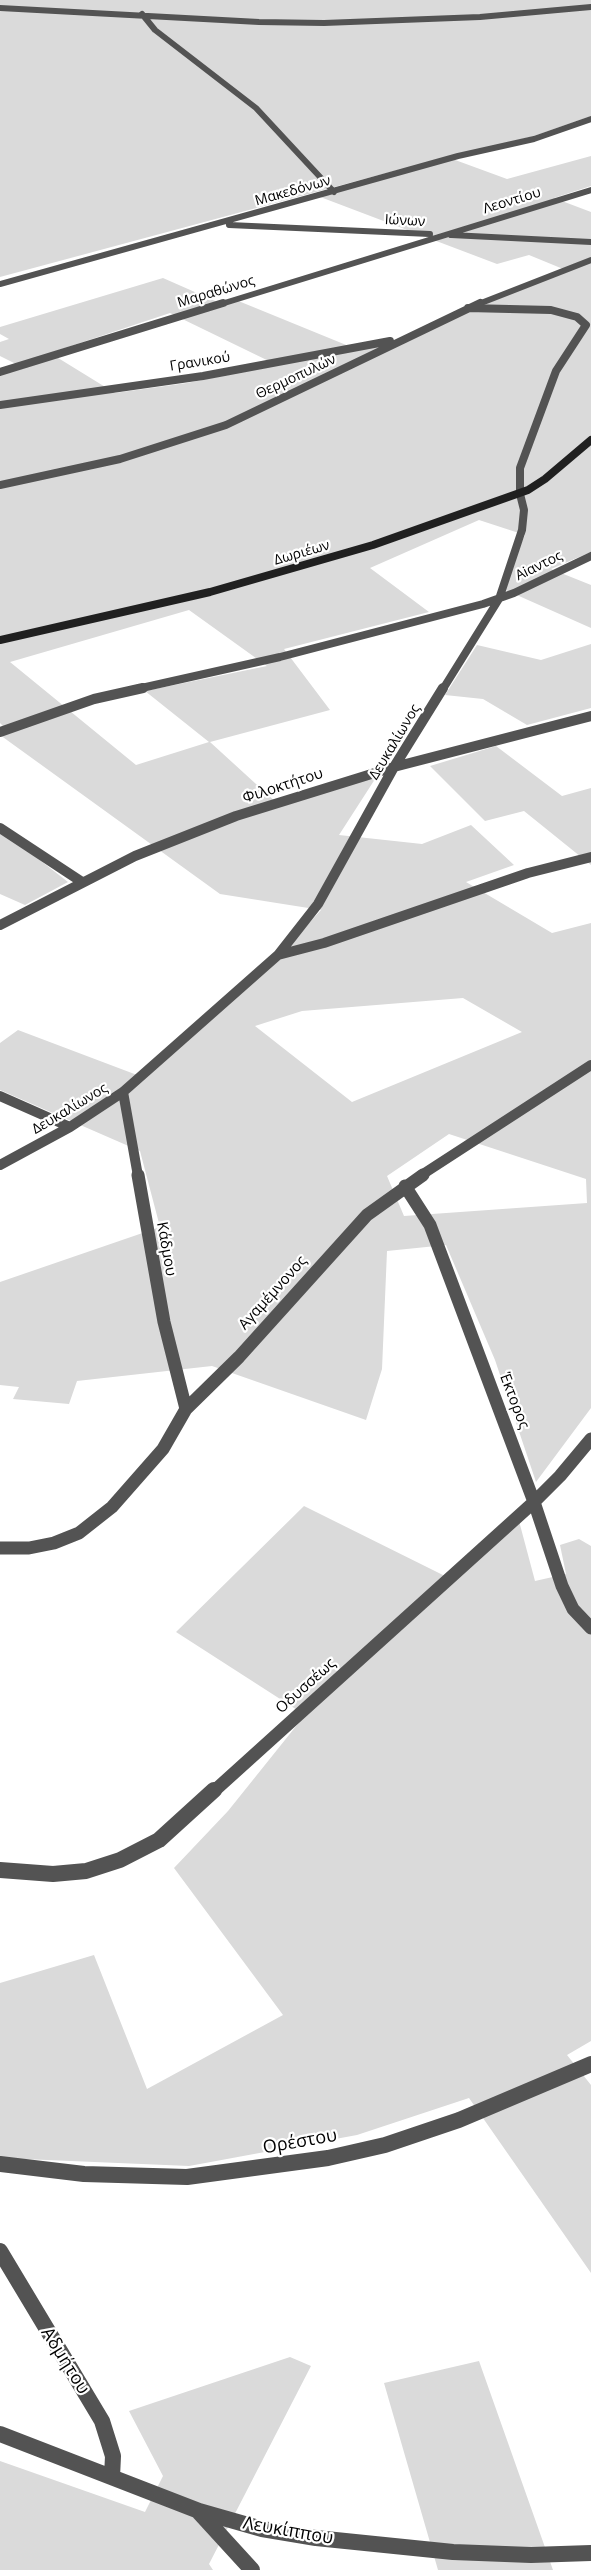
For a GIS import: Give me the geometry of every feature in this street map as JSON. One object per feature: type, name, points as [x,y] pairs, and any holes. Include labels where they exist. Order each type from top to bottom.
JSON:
[{"type":"street","points":[[0,8],[259,22],[335,23],[480,17],[591,7]]},
{"type":"street","points":[[141,14],[155,30],[256,108],[334,192]]},
{"type":"street","name":"Μακεδόνων","points":[[2,283],[458,156],[534,139],[591,119]]},
{"type":"street","name":"Λεοντίου","points":[[440,235],[591,190]]},
{"type":"street","name":"Ιώνων","points":[[219,224],[591,242]]},
{"type":"street","name":"Μαραθώνος","points":[[0,372],[440,235]]},
{"type":"street","name":"Θερμοπυλών","points":[[0,485],[120,459],[226,425],[315,384],[468,308],[591,260]]},
{"type":"street","name":"Δευκαλίωνος","points":[[0,1165],[70,1127],[123,1092],[278,955],[318,904],[394,767],[499,600],[522,530],[524,510],[520,494],[520,468],[555,371],[586,325],[584,321],[573,316],[551,310],[468,308]]},
{"type":"street","name":"Γρανικού","points":[[0,405],[203,376],[403,339]]},
{"type":"street","name":"Δωριέων","points":[[0,640],[256,580],[373,545],[520,494],[540,484],[591,440]]},
{"type":"street","name":"Aiαντος","points":[[499,600],[591,556]]},
{"type":"street","points":[[0,732],[94,699],[280,657],[499,600]]},
{"type":"street","name":"Φιλοκτήτου","points":[[0,925],[155,847],[236,816],[394,767],[591,716]]},
{"type":"street","points":[[0,828],[82,882]]},
{"type":"street","points":[[278,955],[324,943],[528,873],[591,857]]},
{"type":"street","name":"Αγαμέμνονος","points":[[0,1548],[29,1548],[54,1543],[79,1533],[97,1520],[112,1507],[163,1449],[186,1409],[239,1357],[359,1222],[405,1185],[591,1065]]},
{"type":"street","name":"Κάδμου","points":[[123,1092],[164,1322],[186,1409]]},
{"type":"street","points":[[0,1096],[70,1127]]},
{"type":"street","name":"Έκτορος","points":[[405,1185],[430,1225],[534,1502],[562,1586],[573,1609],[591,1628]]},
{"type":"street","name":"Οδυσσέως","points":[[0,1870],[52,1874],[86,1871],[120,1860],[159,1840],[534,1502],[560,1476],[591,1438]]},
{"type":"street","name":"Ορέστου","points":[[0,2164],[84,2174],[187,2177],[328,2158],[385,2145],[459,2120],[591,2064]]},
{"type":"street","name":"Αδμήτου","points":[[0,2251],[102,2421],[113,2456],[112,2477]]},
{"type":"street","name":"Λευκίππου","points":[[0,2434],[199,2511],[262,2529],[328,2540],[453,2552],[591,2553]]},
{"type":"street","points":[[199,2511],[252,2570]]},
{"type":"shaded area","points":[[0,0],[591,0],[591,116],[534,136],[447,157],[507,179],[591,156],[591,186],[554,198],[591,212],[591,552],[551,569],[591,585],[591,628],[501,588],[525,535],[479,520],[370,568],[429,612],[284,649],[330,710],[210,742],[279,805],[377,776],[339,835],[422,844],[471,825],[514,865],[466,882],[552,933],[591,923],[591,1408],[536,1482],[495,1360],[446,1245],[387,1251],[382,1369],[366,1420],[212,1366],[77,1381],[69,1404],[13,1399],[19,1387],[0,1385],[0,1282],[160,1227],[140,1151],[0,1090],[0,1043],[18,1030],[145,1078],[262,975],[321,910],[220,894],[0,735],[8,731],[0,723],[0,375],[22,367],[0,356],[0,342],[9,339],[0,334],[0,327],[163,278],[222,304],[236,300],[356,349],[399,345],[480,305],[568,271],[529,255],[497,264],[315,195],[405,168],[0,277]],"holes":[[[170,313],[277,365],[187,383],[115,393],[50,353]],[[189,610],[267,666],[145,691],[209,742],[136,765],[10,662]],[[463,998],[522,1032],[352,1102],[255,1026],[302,1011]],[[449,1134],[586,1179],[587,1203],[404,1216],[387,1176]]]},
{"type":"shaded area","points":[[591,644],[591,708],[527,725],[483,699],[445,695],[477,645],[541,660]]},
{"type":"shaded area","points":[[496,746],[562,796],[591,788],[591,865],[524,811],[485,821],[430,766]]},
{"type":"shaded area","points":[[0,829],[68,882],[25,905],[0,894]]},
{"type":"shaded area","points":[[304,1506],[453,1580],[519,1521],[535,1581],[566,1574],[560,1545],[579,1539],[591,1546],[591,2041],[567,2055],[591,2085],[591,2273],[469,2098],[357,2135],[189,2166],[0,2158],[0,1983],[94,1955],[147,2089],[283,2015],[174,1868],[228,1811],[305,1715],[176,1632]]},
{"type":"shaded area","points":[[290,2357],[311,2366],[209,2564],[213,2570],[0,2570],[0,2461],[145,2512],[163,2476],[129,2411]]},
{"type":"shaded area","points":[[479,2361],[553,2570],[438,2570],[384,2383]]}]
